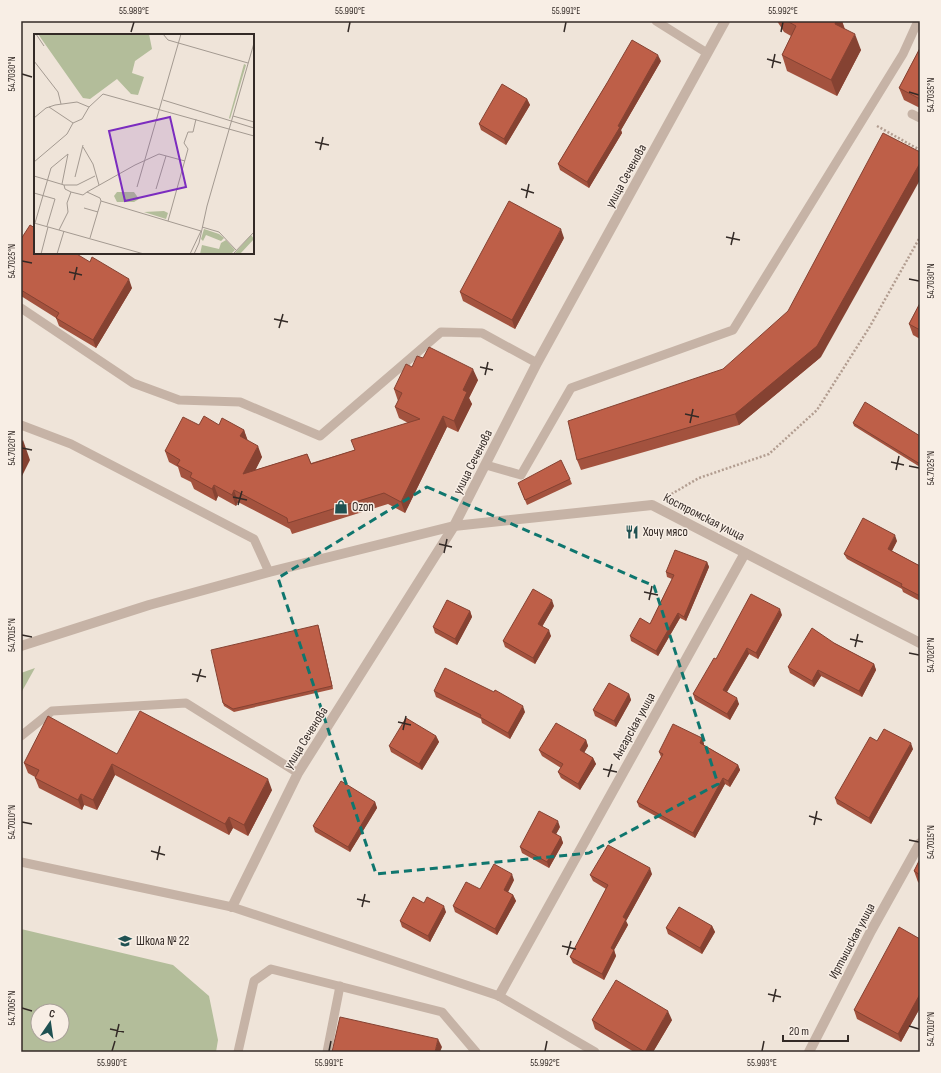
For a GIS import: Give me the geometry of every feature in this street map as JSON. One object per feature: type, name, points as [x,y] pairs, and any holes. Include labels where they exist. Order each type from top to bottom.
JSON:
[{"type":"street","name":"улица Сеченова","points":[[232,907],[298,773],[454,526],[537,363],[725,21]]},
{"type":"street","name":"Костромская улица","points":[[21,646],[149,605],[268,572],[454,526],[652,505],[920,643]]},
{"type":"street","name":"Ангарская улица","points":[[499,996],[745,553]]},
{"type":"street","name":"Иртышская улица","points":[[812,1051],[871,930],[920,843]]},
{"type":"lane","points":[[656,21],[707,53]]},
{"type":"lane","points":[[486,465],[521,475],[571,388],[733,330],[903,54],[918,21]]},
{"type":"lane","points":[[21,308],[132,383],[179,400],[240,402],[320,436],[441,332],[482,333],[537,363]]},
{"type":"lane","points":[[21,425],[71,444],[254,539],[268,572]]},
{"type":"lane","points":[[21,736],[52,711],[186,703],[298,773]]},
{"type":"lane","points":[[21,862],[232,907],[499,996],[595,1052]]},
{"type":"lane","points":[[238,1052],[254,981],[271,969],[442,1012],[476,1052]]},
{"type":"lane","points":[[327,1052],[340,986]]},
{"type":"path","points":[[864,118],[920,150]]},
{"type":"path","points":[[652,505],[699,478],[769,454],[817,410],[869,328],[920,237]]},
{"type":"highlighted area","points":[[427,487],[654,586],[718,784],[589,853],[376,874],[278,578]]},
{"type":"green space","points":[[35,668],[21,693],[21,673]]},
{"type":"green space","points":[[21,929],[173,965],[209,996],[218,1040],[216,1052],[21,1052]]},
{"type":"building","points":[[787,21],[836,21],[835,24],[855,34],[831,80],[782,55],[796,26]]},
{"type":"building","points":[[632,40],[658,55],[618,126],[620,127],[587,182],[558,164]]},
{"type":"building","points":[[920,48],[920,99],[899,88]]},
{"type":"building","points":[[502,84],[527,99],[504,139],[479,124]]},
{"type":"building","points":[[883,133],[920,152],[920,163],[817,346],[735,414],[577,460],[568,421],[723,369],[788,311]]},
{"type":"building","points":[[509,201],[561,229],[512,320],[460,292]]},
{"type":"building","points":[[30,225],[34,227],[34,254],[77,254],[90,262],[92,257],[129,279],[93,340],[56,318],[59,313],[21,290],[21,239]]},
{"type":"building","points":[[920,303],[920,330],[909,324]]},
{"type":"building","points":[[429,347],[473,369],[463,390],[467,392],[454,421],[443,416],[401,502],[384,493],[288,523],[287,518],[234,490],[232,495],[214,485],[212,489],[190,477],[192,473],[177,465],[180,460],[165,451],[183,417],[199,425],[204,416],[219,425],[222,418],[244,430],[240,436],[258,446],[243,474],[307,454],[311,464],[355,450],[351,440],[420,419],[395,407],[402,393],[394,389],[406,364],[412,367],[417,356],[423,358]]},
{"type":"building","points":[[865,402],[920,436],[920,464],[853,423]]},
{"type":"building","points":[[561,460],[570,479],[525,500],[518,483]]},
{"type":"building","points":[[863,518],[895,535],[888,549],[920,566],[920,596],[901,586],[902,584],[844,554]]},
{"type":"building","points":[[675,550],[707,562],[684,617],[678,613],[656,651],[630,636],[640,618],[650,624],[674,575],[666,572]]},
{"type":"building","points":[[533,589],[552,600],[538,624],[549,630],[533,658],[503,641]]},
{"type":"building","points":[[751,594],[780,609],[756,653],[747,648],[723,690],[737,698],[727,714],[693,694],[714,658],[716,659]]},
{"type":"building","points":[[447,600],[470,611],[455,639],[433,627]]},
{"type":"building","points":[[318,625],[332,686],[233,709],[223,703],[211,650]]},
{"type":"building","points":[[812,628],[834,643],[874,664],[859,691],[818,670],[812,681],[788,667]]},
{"type":"building","points":[[445,668],[494,692],[495,690],[523,706],[508,733],[480,717],[481,715],[434,691]]},
{"type":"building","points":[[609,683],[629,694],[614,721],[593,710]]},
{"type":"building","points":[[140,711],[268,779],[244,825],[229,817],[225,824],[112,764],[93,800],[81,794],[78,800],[35,778],[39,770],[24,763],[48,716],[117,754]]},
{"type":"building","points":[[406,718],[436,736],[419,764],[389,746]]},
{"type":"building","points":[[556,723],[586,740],[580,750],[593,758],[578,784],[558,772],[563,764],[539,750]]},
{"type":"building","points":[[673,724],[702,738],[700,743],[738,765],[728,781],[723,778],[693,833],[637,802],[663,754],[659,752]]},
{"type":"building","points":[[884,729],[911,743],[869,818],[835,798],[870,737],[877,741]]},
{"type":"building","points":[[341,781],[375,802],[348,847],[313,826]]},
{"type":"building","points":[[539,811],[558,821],[552,832],[561,837],[547,862],[520,847]]},
{"type":"building","points":[[608,845],[650,868],[623,917],[626,919],[611,948],[614,950],[602,974],[570,957],[608,885],[590,875]]},
{"type":"building","points":[[920,859],[920,875],[914,871]]},
{"type":"building","points":[[494,864],[512,874],[504,890],[513,895],[495,929],[453,906],[466,882],[480,889]]},
{"type":"building","points":[[413,897],[424,903],[427,897],[444,906],[428,936],[400,921]]},
{"type":"building","points":[[679,907],[712,926],[700,948],[666,928]]},
{"type":"building","points":[[899,927],[920,939],[920,994],[898,1034],[854,1010]]},
{"type":"building","points":[[616,980],[668,1011],[645,1052],[592,1020]]},
{"type":"building","points":[[340,1017],[438,1039],[435,1052],[332,1052]]},
{"type":"place","name":"Ozon","points":[[341,507]]},
{"type":"place","name":"Хочу мясо","points":[[632,532]]},
{"type":"place","name":"Школа № 22","points":[[125,941]]}]
